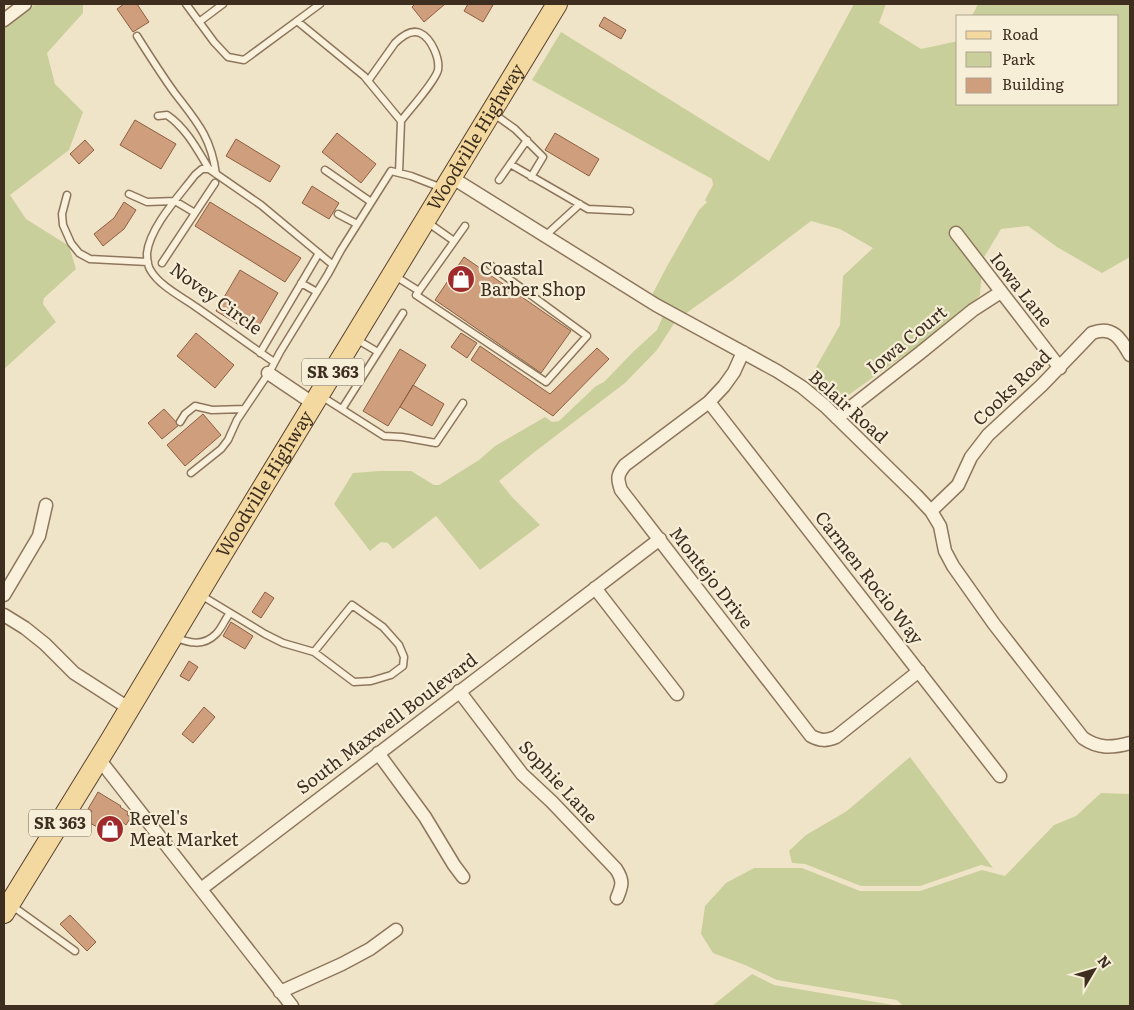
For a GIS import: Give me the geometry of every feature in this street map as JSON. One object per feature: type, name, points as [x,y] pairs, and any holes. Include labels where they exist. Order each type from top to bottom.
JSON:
[{"type":"main road","name":"Woodville Highway","points":[[6,908],[130,709],[491,112],[551,6]]},
{"type":"street","points":[[4,20],[12,8],[26,4]]},
{"type":"street","name":"Belair Road","points":[[448,183],[545,236],[656,305],[778,371],[802,387],[837,418],[931,511],[940,526],[945,551],[953,566],[994,624],[1083,738],[1100,746],[1108,747],[1130,743]]},
{"type":"street","name":"Iowa Lane","points":[[956,233],[1060,368]]},
{"type":"street","name":"Iowa Court","points":[[837,418],[973,310],[1001,292]]},
{"type":"street","name":"Cooks Road","points":[[931,511],[958,485],[971,457],[988,435],[1060,368],[1092,333],[1107,330],[1112,332],[1122,342],[1130,355]]},
{"type":"street","name":"Montejo Drive","points":[[743,352],[734,372],[709,402],[619,472],[618,480],[621,490],[811,736],[818,740],[827,741],[836,737],[919,671]]},
{"type":"street","name":"Novey Circle","points":[[271,368],[316,399]]},
{"type":"street","name":"Carmen Rocio Way","points":[[709,402],[1000,776]]},
{"type":"street","points":[[4,595],[38,536],[46,505]]},
{"type":"street","name":"South Maxwell Boulevard","points":[[201,889],[660,539]]},
{"type":"street","points":[[596,588],[677,694]]},
{"type":"street","points":[[4,614],[45,644],[74,673],[130,709]]},
{"type":"street","name":"Sophie Lane","points":[[459,691],[522,774],[552,802],[616,869],[622,882],[617,898]]},
{"type":"street","points":[[378,753],[425,817],[463,877]]},
{"type":"street","points":[[99,759],[292,1006]]},
{"type":"street","points":[[280,992],[342,964],[370,949],[396,930]]},
{"type":"lane","points":[[186,4],[214,42],[228,57],[244,60],[320,4]]},
{"type":"lane","points":[[199,22],[223,4]]},
{"type":"lane","points":[[297,21],[364,76],[401,121]]},
{"type":"lane","points":[[368,81],[400,38],[413,32],[419,33],[434,48],[438,58],[438,70],[433,80],[401,121],[399,173]]},
{"type":"lane","points":[[137,36],[207,137],[216,174]]},
{"type":"lane","points":[[491,112],[515,129],[543,157],[531,177]]},
{"type":"lane","points":[[158,116],[166,115],[174,120],[184,130],[209,169],[261,205],[333,265]]},
{"type":"lane","points":[[499,180],[527,140]]},
{"type":"lane","points":[[510,164],[588,209],[630,211]]},
{"type":"lane","name":"Novey Circle","points":[[209,169],[202,169],[195,175],[159,223],[147,253],[150,271],[159,281],[176,294],[260,352],[271,368]]},
{"type":"lane","points":[[325,170],[371,202]]},
{"type":"lane","points":[[191,473],[228,440],[237,420],[271,368],[341,250],[391,171],[448,183]]},
{"type":"lane","points":[[162,263],[215,183]]},
{"type":"lane","points":[[129,194],[147,202],[175,201],[195,213]]},
{"type":"lane","points":[[67,195],[62,214],[63,225],[71,244],[79,253],[90,259],[148,262]]},
{"type":"lane","points":[[545,236],[580,204]]},
{"type":"lane","points":[[338,214],[357,224]]},
{"type":"lane","points":[[425,220],[454,241]]},
{"type":"lane","points":[[465,226],[416,295],[546,382],[587,336],[490,265]]},
{"type":"lane","points":[[260,352],[318,253]]},
{"type":"lane","points":[[392,274],[419,291]]},
{"type":"lane","points":[[301,282],[317,292]]},
{"type":"lane","points":[[342,409],[403,313]]},
{"type":"lane","points":[[354,337],[378,352]]},
{"type":"lane","points":[[316,399],[342,409],[384,436],[436,443],[463,403]]},
{"type":"lane","points":[[180,422],[185,414],[195,406],[212,410],[244,409]]},
{"type":"lane","points":[[198,594],[265,634],[283,643],[314,652],[354,682],[370,681],[391,675],[403,666],[404,657],[399,645],[384,627],[352,605],[314,652]]},
{"type":"lane","points":[[173,636],[188,643],[206,640],[216,634],[230,613]]},
{"type":"lane","points":[[6,908],[75,951]]},
{"type":"green space","points":[[36,4],[83,4],[83,13],[47,53],[55,84],[83,112],[69,150],[10,195],[26,219],[69,246],[76,269],[44,298],[43,304],[56,322],[4,369],[4,28]]},
{"type":"green space","points":[[854,4],[886,4],[879,23],[921,49],[956,41],[956,105],[1119,105],[1119,15],[972,15],[978,4],[1130,4],[1130,257],[1102,273],[1057,247],[1028,226],[1001,229],[983,259],[980,295],[957,318],[833,406],[807,383],[840,325],[843,276],[873,248],[840,229],[811,221],[685,314],[652,295],[699,210],[707,202],[705,200],[713,185],[712,179],[532,80],[561,32],[769,161]]},
{"type":"green space","points":[[663,316],[675,322],[657,350],[625,383],[499,481],[540,525],[480,570],[436,516],[393,549],[388,543],[381,542],[370,551],[334,504],[353,473],[411,471],[434,485],[439,485],[479,460],[495,446],[545,417],[552,422],[559,421],[596,386],[604,382],[657,330]]},
{"type":"green space","points":[[910,757],[993,868],[981,865],[920,886],[861,886],[805,864],[792,863],[789,851],[806,835],[847,811]]},
{"type":"green space","points":[[1101,793],[1130,794],[1130,1006],[903,1006],[897,1000],[777,980],[713,953],[701,934],[705,906],[726,883],[754,868],[802,868],[860,891],[920,891],[982,870],[1005,876],[1054,825],[1076,816]]},
{"type":"green space","points":[[752,974],[774,985],[893,1005],[712,1006]]},
{"type":"building","points":[[124,4],[137,4],[149,22],[133,32],[117,9]]},
{"type":"building","points":[[415,4],[445,4],[424,22],[412,7]]},
{"type":"building","points":[[468,4],[493,5],[483,22],[464,11]]},
{"type":"building","points":[[604,17],[626,30],[621,39],[599,26]]},
{"type":"building","points":[[135,120],[176,144],[161,169],[120,145]]},
{"type":"building","points":[[337,133],[376,164],[361,183],[322,152]]},
{"type":"building","points":[[555,133],[599,159],[589,176],[545,150]]},
{"type":"building","points":[[236,139],[280,166],[270,182],[226,156]]},
{"type":"building","points":[[85,140],[94,150],[79,164],[70,154]]},
{"type":"building","points":[[312,186],[339,203],[329,219],[302,203]]},
{"type":"building","points":[[124,202],[136,210],[124,229],[103,246],[94,234],[114,218]]},
{"type":"building","points":[[210,202],[301,258],[285,282],[195,226]]},
{"type":"building","points":[[464,257],[571,331],[541,373],[435,300]]},
{"type":"building","points":[[240,270],[278,293],[254,334],[216,311]]},
{"type":"building","points":[[196,333],[234,365],[215,388],[177,356]]},
{"type":"building","points":[[461,333],[477,343],[467,358],[451,347]]},
{"type":"building","points":[[480,346],[550,394],[597,348],[609,359],[553,416],[471,360]]},
{"type":"building","points":[[400,349],[426,365],[388,426],[363,411]]},
{"type":"building","points":[[413,385],[444,404],[432,426],[400,407]]},
{"type":"building","points":[[164,409],[179,425],[162,439],[148,423]]},
{"type":"building","points":[[203,414],[221,435],[185,466],[167,445]]},
{"type":"building","points":[[265,592],[274,598],[261,618],[252,612]]},
{"type":"building","points":[[231,622],[253,636],[245,649],[223,636]]},
{"type":"building","points":[[189,661],[198,667],[189,681],[180,676]]},
{"type":"building","points":[[204,707],[215,717],[193,743],[182,734]]},
{"type":"building","points":[[98,792],[128,812],[127,815],[131,817],[126,825],[121,821],[118,826],[107,819],[101,829],[86,821],[92,811],[88,809]]},
{"type":"building","points":[[70,915],[96,942],[87,951],[60,924]]},
{"type":"place","name":"Coastal Barber Shop","points":[[461,279]]},
{"type":"place","name":"Revel's Meat Market","points":[[110,829]]}]
